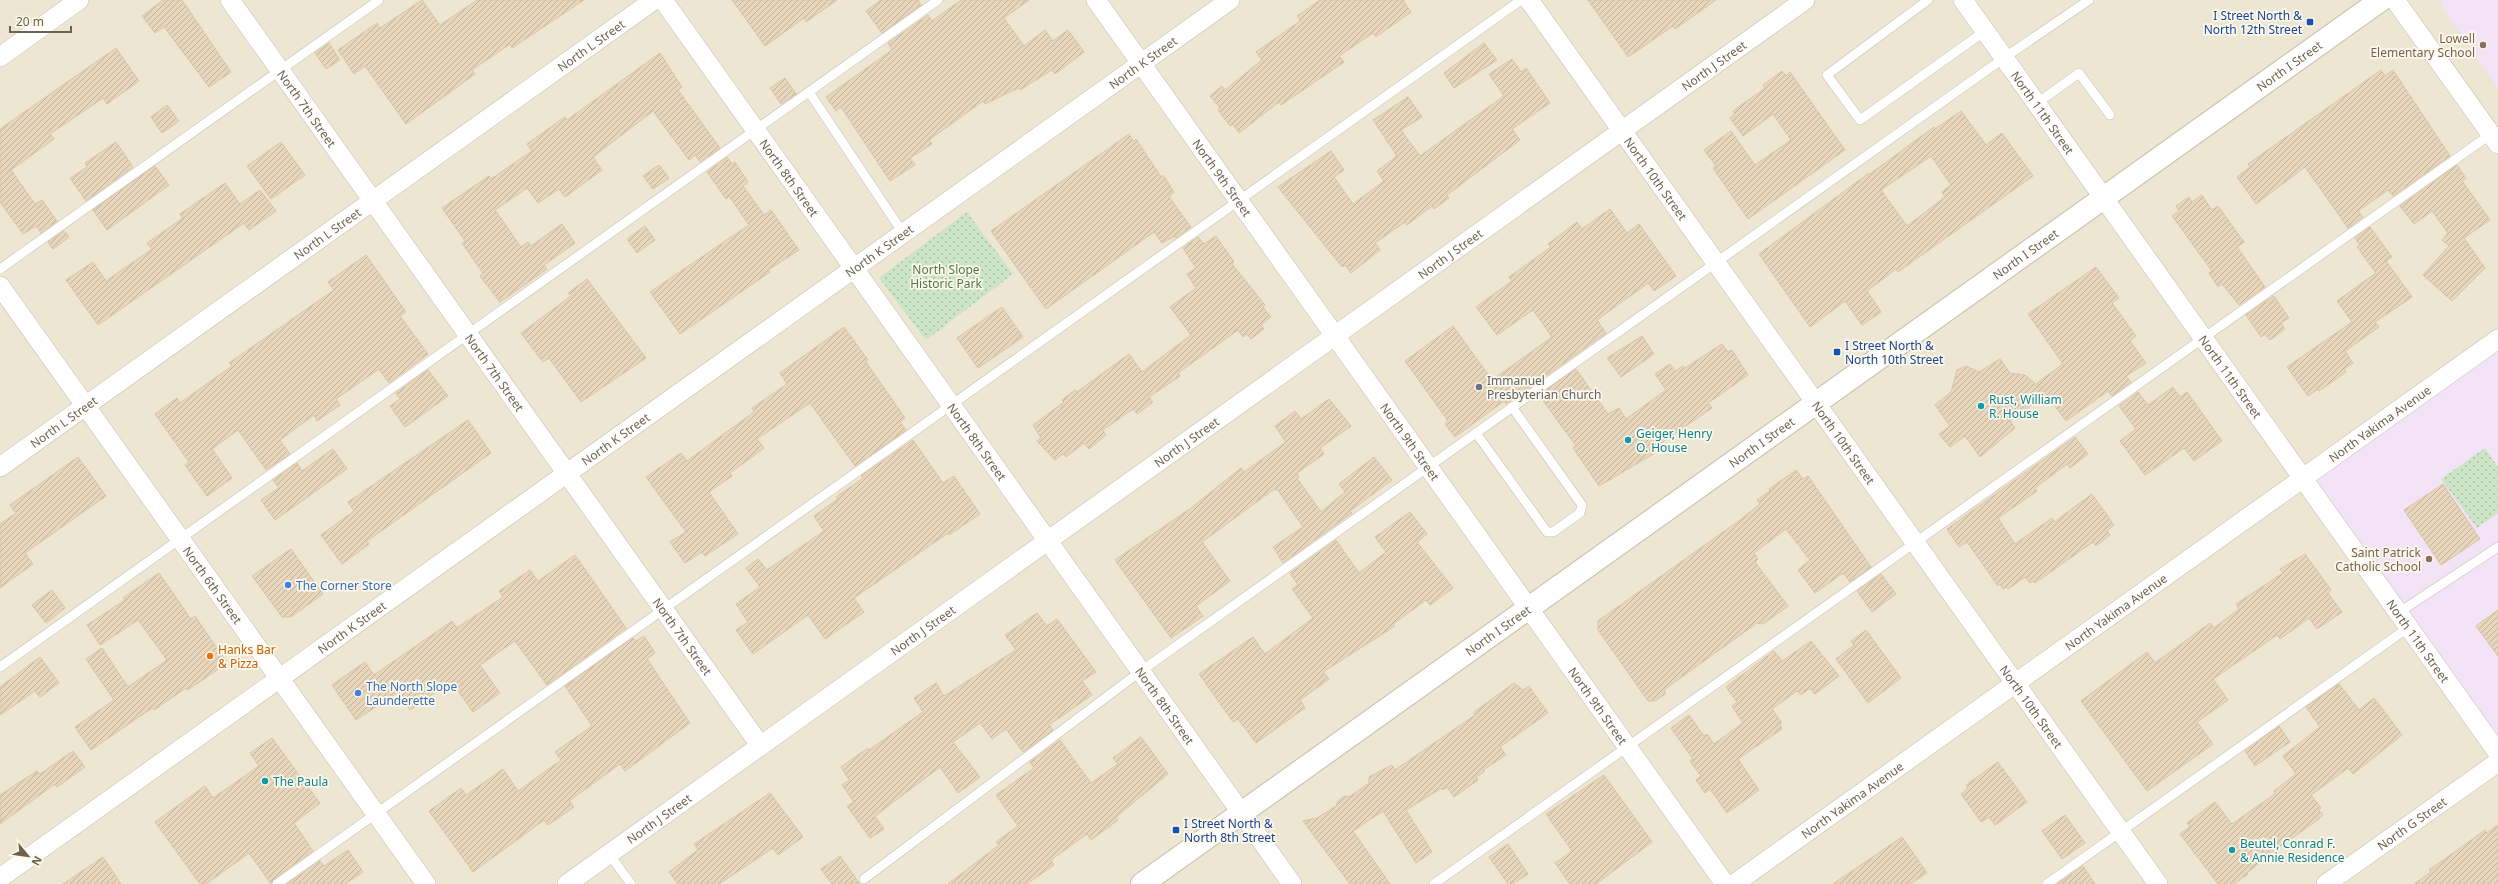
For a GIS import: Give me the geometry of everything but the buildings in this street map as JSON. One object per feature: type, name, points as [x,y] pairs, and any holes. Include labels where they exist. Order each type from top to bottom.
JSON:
[{"type":"main road","name":"North I Street","points":[[1142,884],[2381,0]]},
{"type":"street","points":[[0,57],[79,0]]},
{"type":"street","name":"North 7th Street","points":[[230,0],[760,745]]},
{"type":"street","name":"North L Street","points":[[0,467],[654,0]]},
{"type":"street","name":"North 8th Street","points":[[663,0],[952,404],[1292,884]]},
{"type":"street","name":"North 9th Street","points":[[1096,0],[1725,884]]},
{"type":"street","name":"North K Street","points":[[0,878],[279,677],[1230,0]]},
{"type":"street","name":"North 10th Street","points":[[1529,0],[2158,884]]},
{"type":"street","name":"North J Street","points":[[567,884],[1048,539],[1805,0]]},
{"type":"street","name":"North 11th Street","points":[[1963,0],[2498,753]]},
{"type":"street","points":[[2395,0],[2494,139]]},
{"type":"street","name":"North 6th Street","points":[[0,286],[426,884]]},
{"type":"street","name":"North Yakima Avenue","points":[[1734,884],[2498,339]]},
{"type":"street","name":"North G Street","points":[[2326,884],[2498,762]]},
{"type":"lane","points":[[0,269],[379,0]]},
{"type":"lane","points":[[0,667],[938,0]]},
{"type":"lane","points":[[277,884],[1521,0]]},
{"type":"lane","points":[[1928,0],[1827,75],[1860,120],[1985,31]]},
{"type":"lane","points":[[864,879],[1142,672],[1716,262],[2004,58],[2089,0]]},
{"type":"lane","points":[[2036,104],[2079,73],[2110,115]]},
{"type":"lane","points":[[809,92],[903,233]]},
{"type":"lane","points":[[1434,884],[2202,338],[2494,139]]},
{"type":"lane","points":[[1476,433],[1547,532],[1553,532],[1569,521],[1580,513],[1582,505],[1512,407]]},
{"type":"lane","points":[[2047,884],[2403,620],[2498,547]]},
{"type":"lane","points":[[609,854],[631,884]]},
{"type":"shaded area","points":[[0,0],[2498,0],[2498,884],[0,884]]},
{"type":"shaded area","name":"Lowell Elementary School","points":[[2443,0],[2498,0],[2498,88],[2439,3]]},
{"type":"shaded area","name":"Saint Patrick Catholic School","points":[[2498,339],[2498,753],[2303,478]]},
{"type":"green space","name":"North Slope Historic Park","points":[[967,212],[1013,274],[926,340],[879,278]]},
{"type":"green space","points":[[2485,448],[2498,467],[2498,513],[2477,528],[2441,479]]},
{"type":"place","name":"I Street North & North 12th Street","points":[[2310,22]]},
{"type":"place","name":"Lowell Elementary School","points":[[2483,45]]},
{"type":"place","name":"I Street North & North 10th Street","points":[[1837,352]]},
{"type":"place","name":"Immanuel Presbyterian Church","points":[[1479,387]]},
{"type":"place","name":"Rust, William R. House","points":[[1981,406]]},
{"type":"place","name":"Geiger, Henry O. House","points":[[1628,440]]},
{"type":"place","name":"Saint Patrick Catholic School","points":[[2429,559]]},
{"type":"place","name":"The Corner Store","points":[[288,585]]},
{"type":"place","name":"Hanks Bar & Pizza","points":[[210,656]]},
{"type":"place","name":"The North Slope Launderette","points":[[358,693]]},
{"type":"place","name":"The Paula","points":[[265,781]]},
{"type":"place","name":"I Street North & North 8th Street","points":[[1176,830]]},
{"type":"place","name":"Beutel, Conrad F. & Annie Residence","points":[[2232,850]]}]
